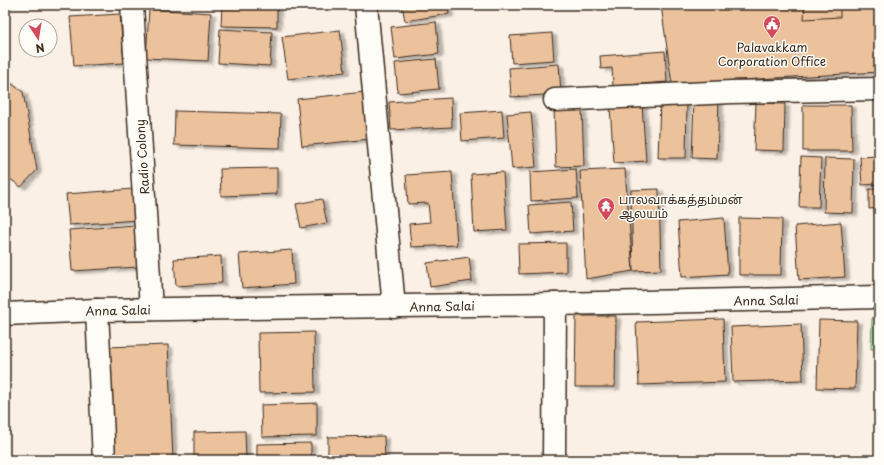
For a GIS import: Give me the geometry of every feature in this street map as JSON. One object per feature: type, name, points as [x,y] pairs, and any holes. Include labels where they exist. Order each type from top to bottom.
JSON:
[{"type":"street","name":"Radio Colony","points":[[132,5],[152,309]]},
{"type":"street","points":[[366,5],[394,307]]},
{"type":"street","points":[[555,100],[732,92],[879,89]]},
{"type":"street","name":"Anna Salai","points":[[5,314],[152,309],[394,307],[879,298]]},
{"type":"street","points":[[554,460],[555,304]]},
{"type":"street","points":[[98,310],[104,460]]},
{"type":"green space","points":[[872,318],[879,318],[879,349],[871,349]]},
{"type":"building","points":[[222,5],[277,5],[277,27],[221,26]]},
{"type":"building","points":[[402,5],[448,5],[449,14],[405,21]]},
{"type":"building","name":"Palavakkam Corporation Office","points":[[661,5],[879,5],[879,72],[672,84]]},
{"type":"building","points":[[805,5],[840,5],[840,17],[804,19]]},
{"type":"building","points":[[149,9],[211,13],[208,61],[146,58]]},
{"type":"building","points":[[120,14],[124,63],[74,66],[70,17]]},
{"type":"building","points":[[436,22],[439,54],[395,59],[391,27]]},
{"type":"building","points":[[220,29],[272,32],[270,66],[218,63]]},
{"type":"building","points":[[340,30],[345,72],[288,79],[282,37]]},
{"type":"building","points":[[552,33],[554,60],[512,63],[510,36]]},
{"type":"building","points":[[665,51],[667,82],[613,86],[612,68],[601,69],[600,56]]},
{"type":"building","points":[[436,59],[439,89],[398,93],[395,63]]},
{"type":"building","points":[[559,64],[561,94],[511,97],[509,68]]},
{"type":"building","points":[[5,79],[23,92],[37,170],[21,187],[5,175]]},
{"type":"building","points":[[365,92],[370,139],[302,146],[297,99]]},
{"type":"building","points":[[451,98],[452,127],[391,130],[389,102]]},
{"type":"building","points":[[694,98],[719,99],[717,159],[692,158]]},
{"type":"building","points":[[660,100],[687,101],[686,158],[658,158]]},
{"type":"building","points":[[756,103],[785,104],[784,151],[754,150]]},
{"type":"building","points":[[642,104],[646,161],[614,163],[610,107]]},
{"type":"building","points":[[803,105],[851,105],[852,151],[803,151]]},
{"type":"building","points":[[554,109],[582,109],[584,166],[556,167]]},
{"type":"building","points":[[502,110],[504,138],[462,141],[460,113]]},
{"type":"building","points":[[175,111],[281,114],[280,148],[174,145]]},
{"type":"building","points":[[531,112],[536,167],[512,169],[507,114]]},
{"type":"building","points":[[879,156],[879,184],[862,185],[860,157]]},
{"type":"building","points":[[801,157],[821,158],[819,207],[799,207]]},
{"type":"building","points":[[825,158],[854,159],[853,213],[824,212]]},
{"type":"building","points":[[277,168],[277,194],[221,196],[220,169]]},
{"type":"building","points":[[576,169],[578,198],[531,201],[530,172]]},
{"type":"building","name":"பாலவாக்கத்தம்மன் ஆலயம்","points":[[625,169],[633,271],[586,279],[580,171]]},
{"type":"building","points":[[452,172],[457,245],[411,247],[409,224],[430,222],[428,203],[408,204],[406,175]]},
{"type":"building","points":[[503,172],[507,230],[474,232],[471,174]]},
{"type":"building","points":[[134,189],[137,220],[69,225],[66,194]]},
{"type":"building","points":[[659,189],[661,270],[633,271],[631,190]]},
{"type":"building","points":[[869,189],[879,189],[879,208],[869,209]]},
{"type":"building","points":[[322,199],[327,223],[301,228],[296,204]]},
{"type":"building","points":[[571,202],[573,231],[531,234],[529,205]]},
{"type":"building","points":[[724,218],[728,274],[682,277],[678,222]]},
{"type":"building","points":[[739,218],[782,219],[781,275],[739,275]]},
{"type":"building","points":[[841,222],[845,277],[799,280],[795,226]]},
{"type":"building","points":[[135,225],[138,267],[72,271],[69,230]]},
{"type":"building","points":[[566,243],[566,272],[519,274],[518,244]]},
{"type":"building","points":[[292,250],[294,284],[242,288],[239,254]]},
{"type":"building","points":[[221,256],[222,283],[176,286],[174,259]]},
{"type":"building","points":[[469,257],[472,281],[430,287],[427,263]]},
{"type":"building","points":[[576,316],[616,316],[615,387],[575,387]]},
{"type":"building","points":[[723,319],[725,382],[639,385],[636,322]]},
{"type":"building","points":[[819,320],[857,321],[855,389],[817,388]]},
{"type":"building","points":[[801,324],[803,380],[733,382],[731,327]]},
{"type":"building","points":[[314,332],[315,392],[259,393],[258,333]]},
{"type":"building","points":[[168,345],[173,460],[110,460],[106,347]]},
{"type":"building","points":[[877,354],[879,354],[879,389],[877,389]]},
{"type":"building","points":[[317,403],[317,436],[262,437],[261,405]]},
{"type":"building","points":[[245,431],[246,460],[194,460],[194,432]]},
{"type":"building","points":[[384,436],[385,460],[328,460],[328,437]]},
{"type":"building","points":[[311,443],[311,460],[257,460],[257,444]]},
{"type":"place","name":"Palavakkam Corporation Office","points":[[772,39]]},
{"type":"place","name":"பாலவாக்கத்தம்மன் ஆலயம்","points":[[606,221]]}]
